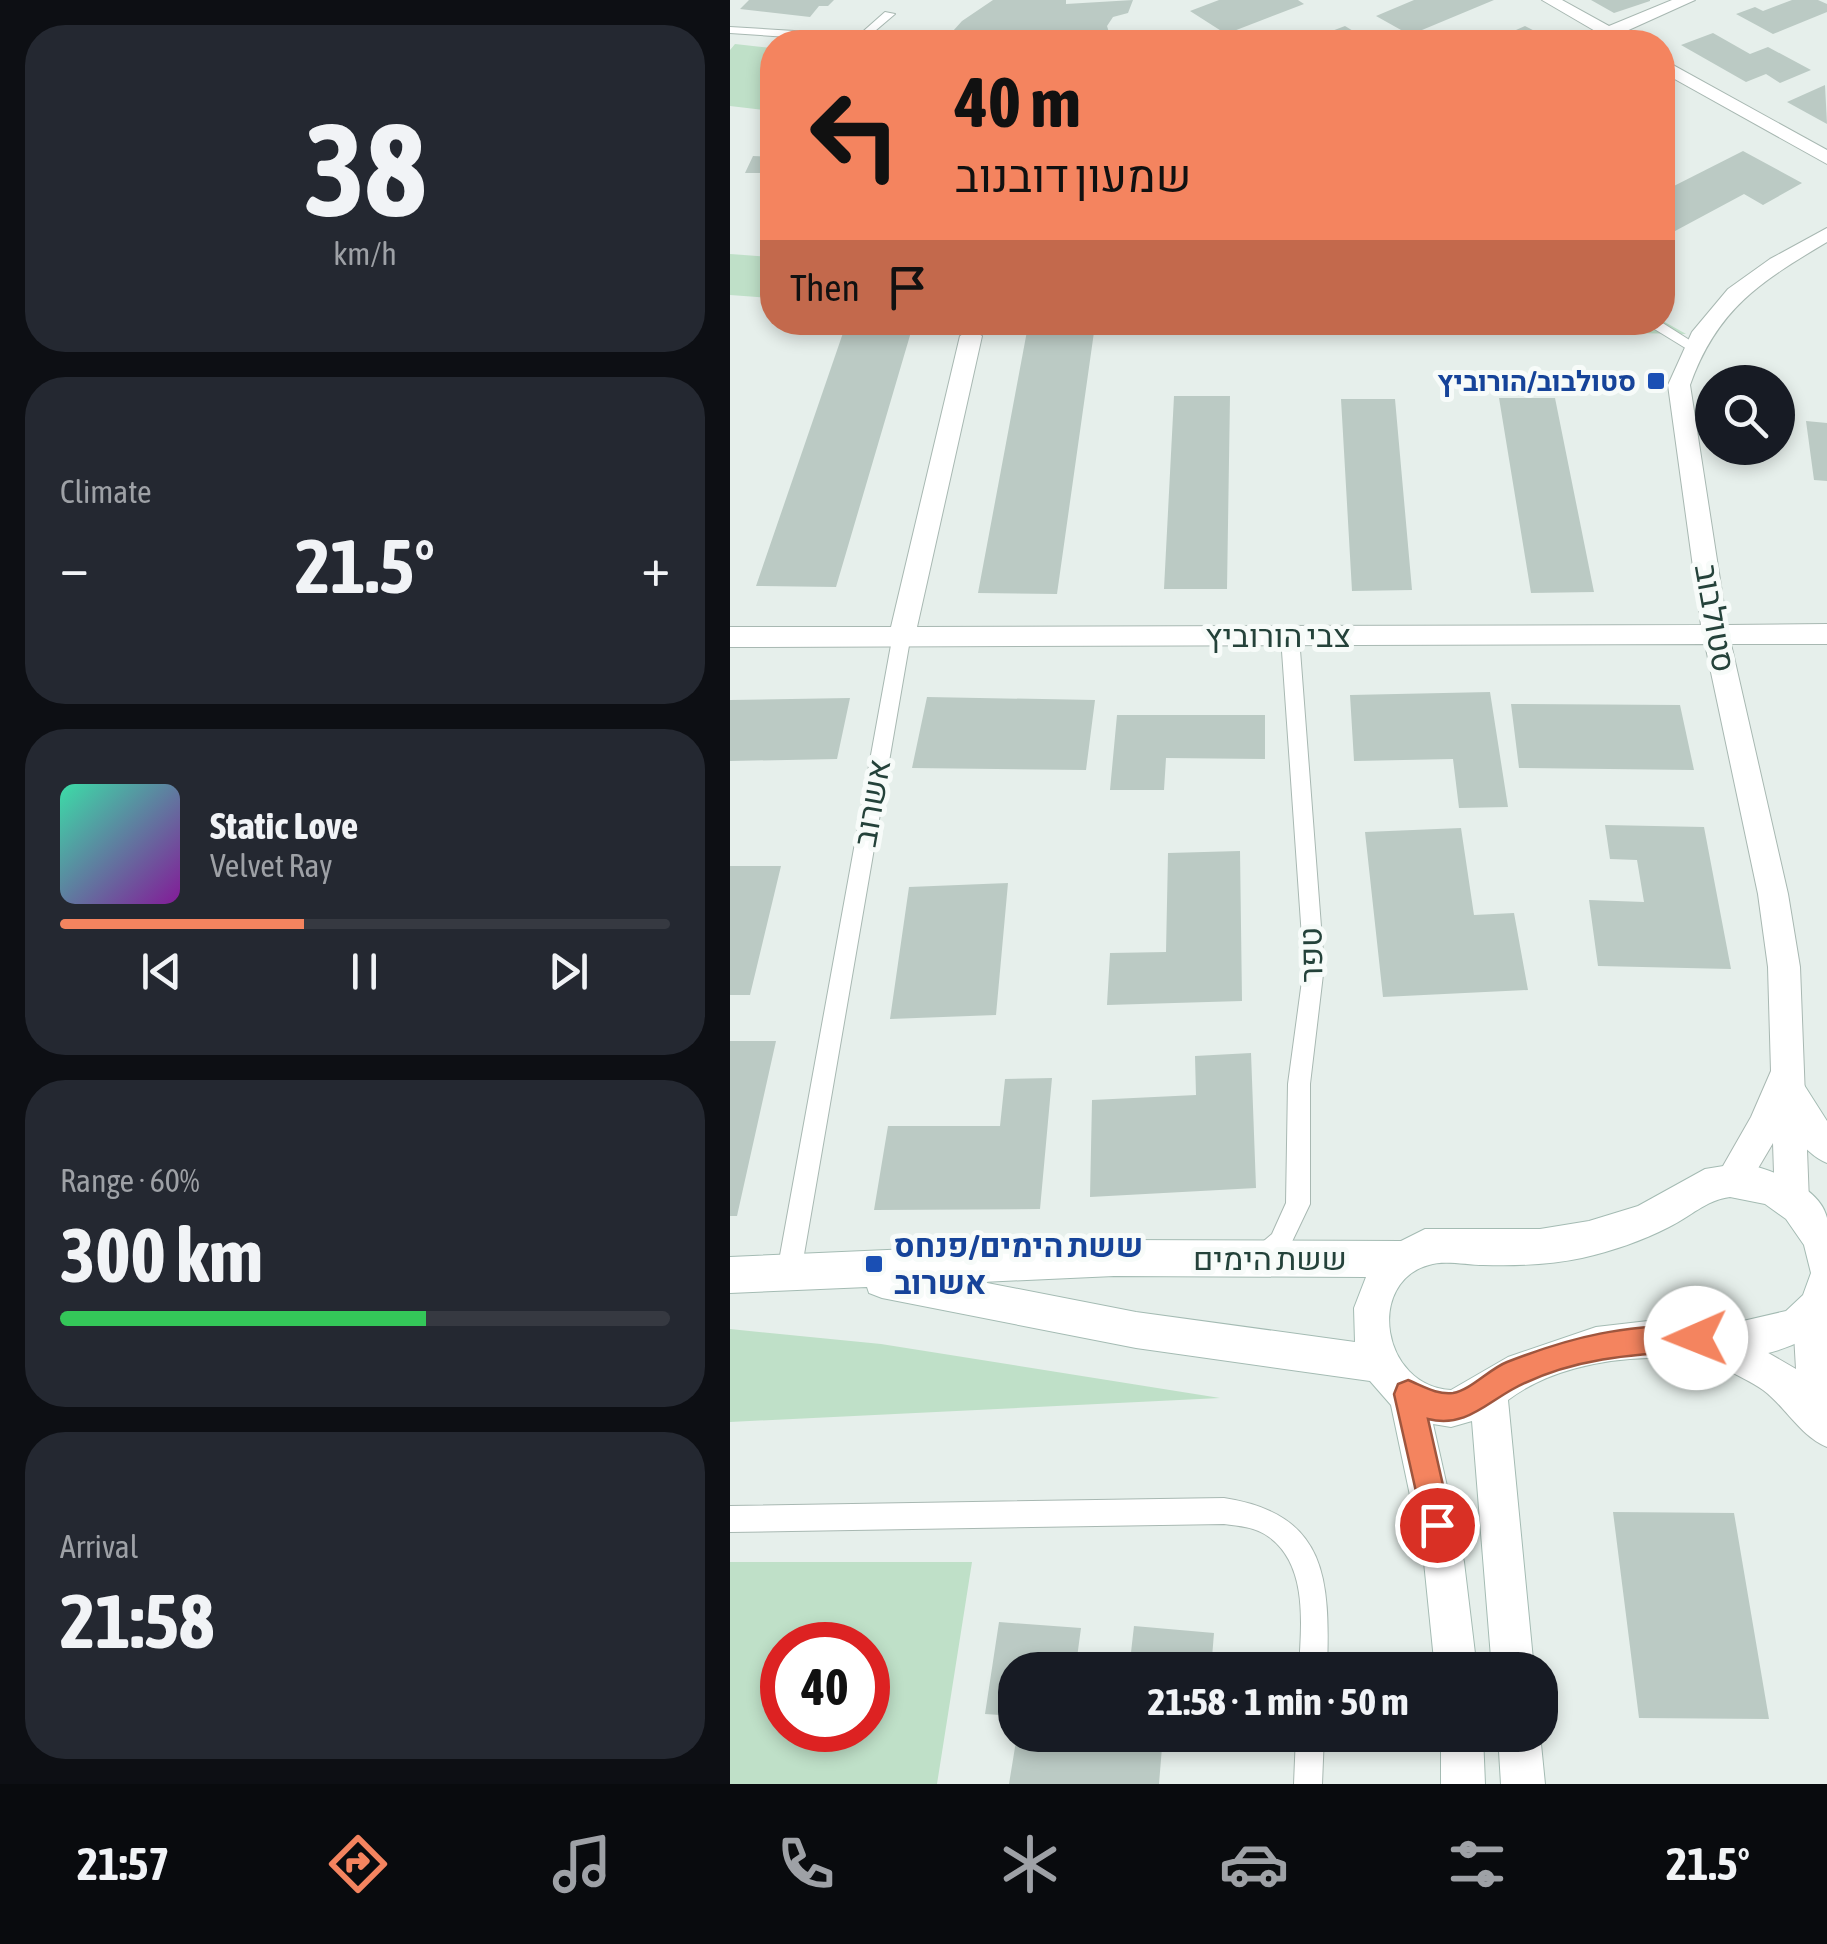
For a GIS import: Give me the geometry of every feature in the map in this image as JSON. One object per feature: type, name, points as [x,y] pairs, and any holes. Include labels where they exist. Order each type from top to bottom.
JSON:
[{"type":"street","points":[[1550,0],[1604,30]]},
{"type":"street","points":[[1613,30],[1687,0]]},
{"type":"street","points":[[1675,71],[1827,158]]},
{"type":"street","name":"סטולבוב","points":[[1827,234],[1738,290],[1714,310],[1692,346],[1679,385],[1716,635],[1776,912],[1788,1018],[1786,1077],[1824,1289],[1812,1362],[1827,1410]]},
{"type":"street","name":"אשרוב","points":[[902,634],[971,336]]},
{"type":"street","name":"צבי הורוביץ","points":[[730,637],[1827,634]]},
{"type":"street","points":[[1786,1077],[1806,1122],[1827,1146]]},
{"type":"street","name":"סטולבוב","points":[[1732,1180],[1766,1124],[1786,1077]]},
{"type":"street","points":[[1732,1180],[1763,1185],[1811,1220]]},
{"type":"street","name":"ששת הימים","points":[[730,1275],[1017,1260],[1400,1259],[1425,1247],[1520,1250],[1576,1242],[1630,1227],[1679,1204],[1703,1187],[1732,1180]]},
{"type":"street","points":[[1400,1259],[1383,1276],[1373,1299],[1372,1338],[1382,1364],[1408,1394],[1446,1410],[1470,1403],[1520,1370],[1588,1347],[1660,1338],[1770,1336],[1824,1289]]},
{"type":"street","name":"ששת הימים","points":[[840,1272],[1136,1330],[1382,1364]]},
{"type":"street","points":[[1713,1339],[1778,1378],[1827,1428]]},
{"type":"street","points":[[1488,1390],[1512,1652]]},
{"type":"street","points":[[1408,1394],[1444,1562],[1454,1652]]},
{"type":"street","points":[[1462,1752],[1463,1784]]},
{"type":"street","points":[[1520,1752],[1523,1784]]},
{"type":"lane","points":[[872,30],[890,14]]},
{"type":"lane","points":[[730,30],[760,32]]},
{"type":"lane","points":[[1673,335],[1692,346]]},
{"type":"lane","name":"אשרוב","points":[[789,1272],[902,634]]},
{"type":"lane","name":"טפר","points":[[1260,1259],[1280,1242],[1298,1204],[1299,1084],[1314,966],[1290,636]]},
{"type":"lane","points":[[730,1519],[1224,1511],[1257,1514],[1284,1530],[1303,1558],[1314,1599],[1314,1652]]},
{"type":"lane","points":[[1308,1784],[1309,1752]]},
{"type":"green space","points":[[735,44],[760,47],[760,110],[730,106],[730,50]]},
{"type":"green space","points":[[730,254],[760,256],[760,297],[730,295]]},
{"type":"green space","points":[[730,1329],[881,1344],[1220,1398],[730,1422]]},
{"type":"green space","points":[[730,1562],[972,1562],[937,1784],[730,1784]]},
{"type":"building","points":[[749,0],[834,0],[828,6],[819,6],[810,17],[740,9]]},
{"type":"building","points":[[993,0],[1066,0],[1066,4],[1133,0],[1128,13],[1113,17],[1108,30],[954,30]]},
{"type":"building","points":[[1219,0],[1298,0],[1304,4],[1236,30],[1220,30],[1190,11]]},
{"type":"building","points":[[1414,0],[1494,0],[1422,30],[1401,30],[1376,16]]},
{"type":"building","points":[[1591,0],[1650,0],[1650,1],[1614,13]]},
{"type":"building","points":[[1792,0],[1818,0],[1827,4],[1827,12],[1773,34],[1736,14],[1755,7],[1763,11]]},
{"type":"building","points":[[1713,33],[1750,54],[1768,47],[1811,70],[1780,83],[1766,74],[1746,82],[1681,45]]},
{"type":"building","points":[[1825,85],[1827,124],[1787,102]]},
{"type":"building","points":[[1743,151],[1802,183],[1763,205],[1744,194],[1675,231],[1675,185]]},
{"type":"building","points":[[753,156],[760,156],[760,173],[745,173]]},
{"type":"building","points":[[842,335],[910,335],[836,587],[756,586]]},
{"type":"building","points":[[1026,335],[1094,335],[1057,594],[978,593]]},
{"type":"building","points":[[1174,396],[1230,396],[1227,589],[1164,589]]},
{"type":"building","points":[[1499,398],[1555,398],[1594,592],[1531,593]]},
{"type":"building","points":[[1341,399],[1395,399],[1412,590],[1352,591]]},
{"type":"building","points":[[1806,421],[1827,423],[1827,481],[1814,480]]},
{"type":"building","points":[[1490,692],[1508,807],[1459,808],[1453,759],[1354,761],[1350,695]]},
{"type":"building","points":[[927,697],[1095,700],[1086,770],[912,768]]},
{"type":"building","points":[[850,698],[837,759],[730,761],[730,700]]},
{"type":"building","points":[[1511,704],[1680,705],[1694,770],[1519,768]]},
{"type":"building","points":[[1117,715],[1265,715],[1265,759],[1166,758],[1164,790],[1110,790]]},
{"type":"building","points":[[1605,825],[1704,827],[1731,969],[1598,966],[1589,900],[1644,902],[1637,860],[1610,859]]},
{"type":"building","points":[[1461,828],[1474,915],[1514,913],[1528,990],[1383,997],[1365,832]]},
{"type":"building","points":[[1240,851],[1242,1001],[1107,1005],[1110,953],[1166,952],[1168,853]]},
{"type":"building","points":[[730,866],[781,866],[750,995],[730,995]]},
{"type":"building","points":[[1008,883],[996,1015],[890,1019],[909,887]]},
{"type":"building","points":[[730,1041],[776,1041],[737,1216],[730,1216]]},
{"type":"building","points":[[1251,1053],[1256,1188],[1090,1197],[1092,1100],[1196,1095],[1195,1056]]},
{"type":"building","points":[[1052,1078],[1040,1209],[874,1210],[888,1126],[1000,1126],[1005,1079]]},
{"type":"building","points":[[1613,1512],[1734,1513],[1769,1719],[1639,1718]]},
{"type":"building","points":[[999,1622],[1081,1628],[1078,1652],[998,1652],[998,1715],[985,1714]]},
{"type":"building","points":[[1134,1626],[1214,1633],[1212,1652],[1131,1652]]},
{"type":"building","points":[[1014,1752],[1162,1752],[1159,1784],[1009,1784]]},
{"type":"place","name":"סטולבוב/הורוביץ","points":[[1656,381]]},
{"type":"place","name":"ששת הימים/פנחס אשרוב","points":[[874,1264]]},
{"type":"route","points":[[1437,1525],[1408,1394],[1446,1410],[1470,1403],[1508,1376],[1588,1347],[1696,1338]]}]
